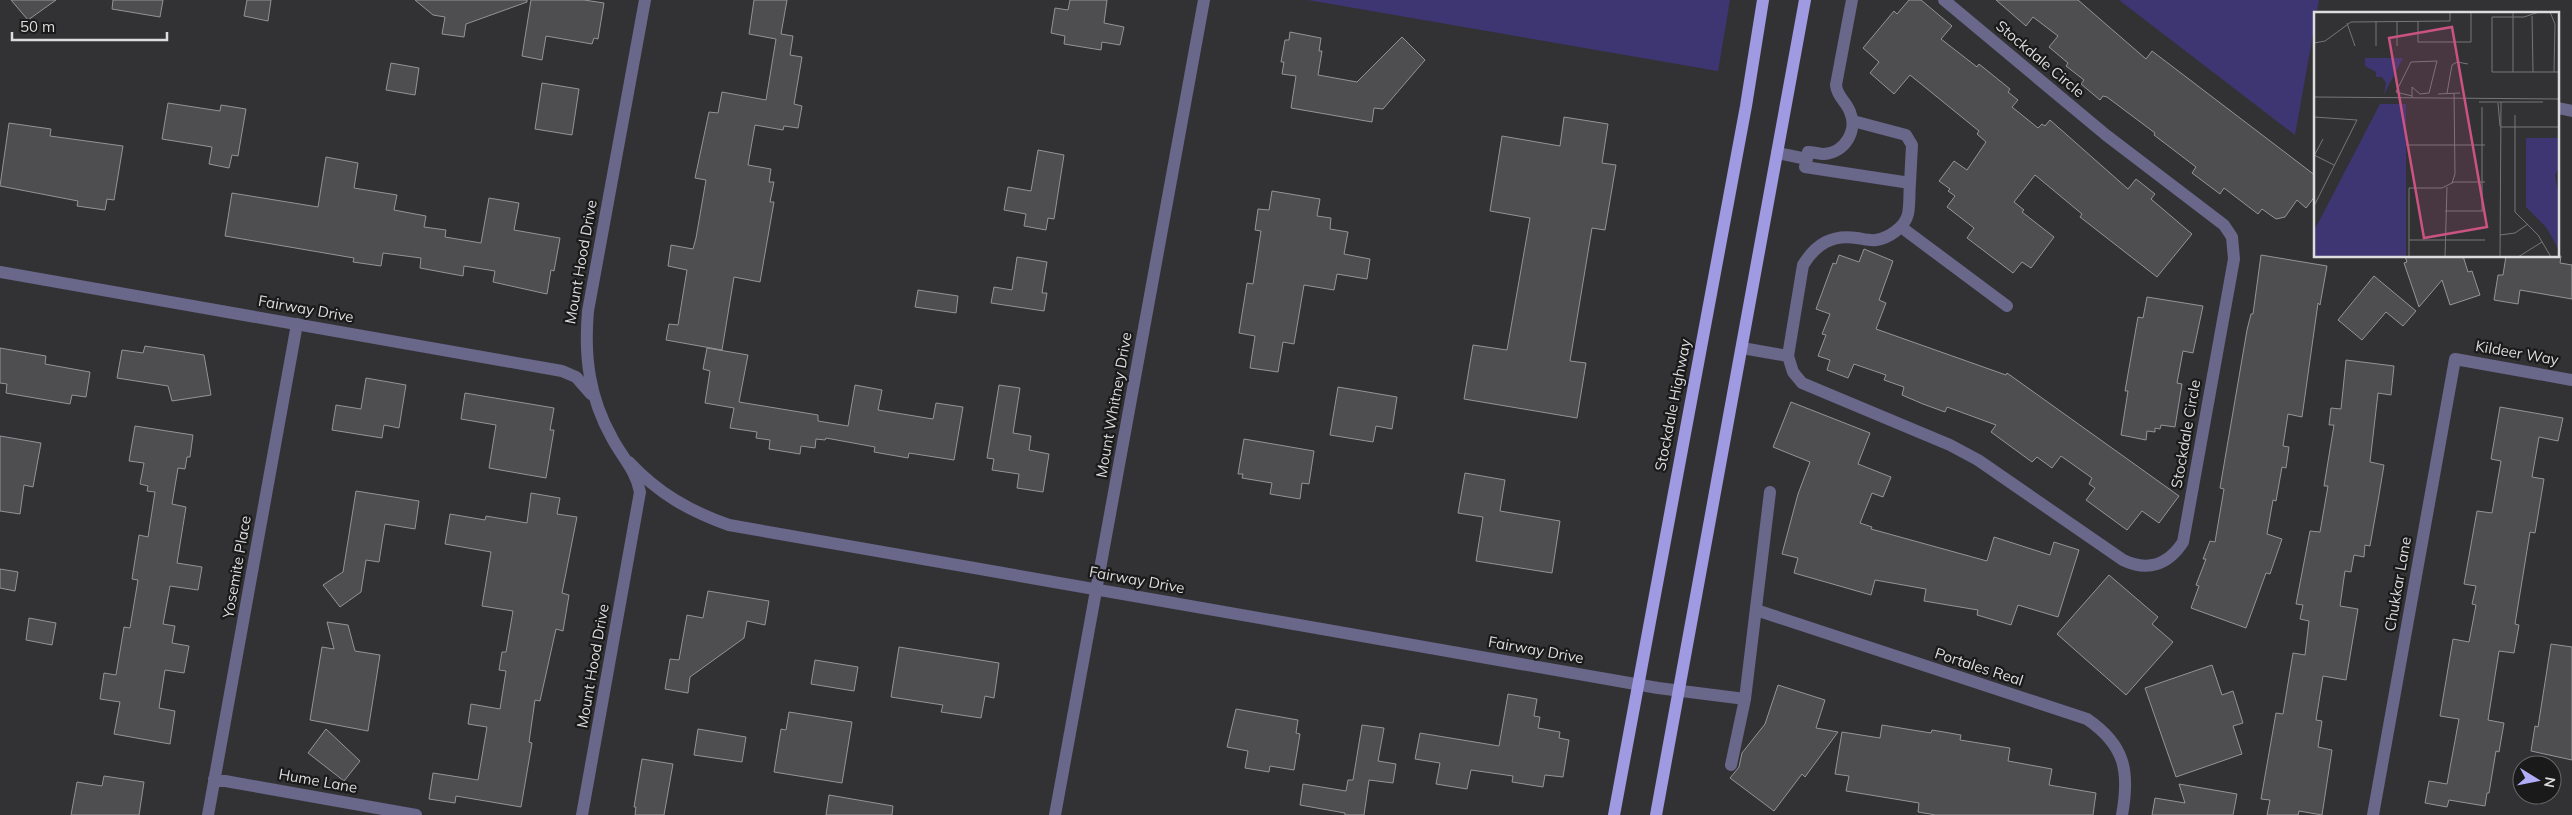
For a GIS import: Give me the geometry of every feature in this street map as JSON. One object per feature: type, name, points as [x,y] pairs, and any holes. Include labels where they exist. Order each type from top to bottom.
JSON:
[{"type":"main road","name":"Stockdale Highway","points":[[1614,815],[1746,106],[1762,0]]},
{"type":"main road","points":[[1656,815],[1805,0]]},
{"type":"street","name":"Mount Hood Drive","points":[[582,815],[640,492],[637,478],[629,462],[612,439],[595,400],[587,370],[585,340],[588,311],[645,0]]},
{"type":"street","name":"Mount Whitney Drive","points":[[1056,815],[1204,0]]},
{"type":"street","points":[[1852,0],[1836,85],[1837,94],[1850,110],[1853,121],[1852,132],[1837,151],[1824,154],[1808,152],[1805,167],[1910,184]]},
{"type":"street","name":"Stockdale Circle","points":[[1788,356],[1793,372],[1802,383],[1950,445],[1978,460],[2123,560],[2134,565],[2149,567],[2163,563],[2175,554],[2182,542],[2234,259],[2232,236],[2224,225],[2106,136],[1944,0]]},
{"type":"street","points":[[1742,348],[1788,356],[1803,265],[1811,252],[1821,243],[1835,237],[1876,240],[1902,228],[1908,214],[1912,145],[1906,135],[1853,121]]},
{"type":"street","points":[[1777,153],[1807,159]]},
{"type":"street","points":[[1902,228],[2007,306]]},
{"type":"street","name":"Fairway Drive","points":[[0,272],[562,371],[576,377],[586,386],[595,400]]},
{"type":"street","name":"Yosemite Place","points":[[208,815],[297,324]]},
{"type":"street","name":"Kildeer Way","points":[[2455,358],[2572,380]]},
{"type":"street","name":"Chukkar Lane","points":[[2373,815],[2455,358]]},
{"type":"street","name":"Fairway Drive","points":[[629,462],[646,480],[672,500],[701,515],[729,524],[1658,688],[1746,699]]},
{"type":"street","points":[[1731,765],[1746,699],[1770,492]]},
{"type":"street","name":"Portales Real","points":[[1756,610],[2087,719],[2109,737],[2123,762],[2127,779],[2122,815]]},
{"type":"street","name":"Hume Lane","points":[[214,779],[416,815]]},
{"type":"shaded area","points":[[1308,0],[1730,0],[1718,71]]},
{"type":"shaded area","points":[[2119,0],[2319,0],[2317,12],[2314,12],[2314,28],[2295,135]]},
{"type":"building","points":[[11,0],[56,0],[28,20]]},
{"type":"building","points":[[113,0],[163,0],[160,17],[112,9]]},
{"type":"building","points":[[247,0],[271,0],[268,21],[244,16]]},
{"type":"building","points":[[415,0],[527,0],[527,2],[466,24],[464,37],[442,34],[445,17],[433,15]]},
{"type":"building","points":[[531,0],[584,0],[604,3],[598,39],[594,38],[592,44],[546,36],[542,60],[522,56]]},
{"type":"building","points":[[754,0],[787,0],[781,34],[793,36],[790,55],[802,57],[794,104],[802,106],[798,128],[784,126],[783,130],[755,125],[748,165],[771,169],[769,182],[774,182],[770,202],[774,202],[760,282],[734,277],[722,350],[666,340],[669,324],[678,325],[687,270],[668,266],[671,245],[693,249],[696,238],[706,180],[695,178],[709,112],[718,113],[722,92],[766,100],[776,39],[749,34]]},
{"type":"building","points":[[1070,0],[1107,0],[1104,23],[1124,27],[1120,45],[1102,42],[1101,50],[1064,44],[1065,36],[1051,33],[1055,8],[1068,10]]},
{"type":"building","points":[[1909,0],[1921,0],[1952,26],[1941,39],[1977,67],[1979,64],[2010,89],[2008,92],[2018,100],[2012,107],[2038,128],[2042,124],[2045,126],[2050,120],[2128,189],[2136,179],[2155,194],[2151,199],[2192,234],[2157,277],[2080,217],[2082,214],[2035,175],[2014,202],[2024,210],[2022,212],[2054,237],[2031,268],[2022,262],[2013,273],[1967,238],[1974,228],[1947,207],[1955,196],[1948,191],[1950,189],[1939,181],[1954,161],[1967,170],[1986,142],[1977,134],[1979,131],[1910,75],[1894,94],[1870,73],[1879,62],[1863,48],[1894,11],[1897,14]]},
{"type":"building","points":[[1996,0],[2078,0],[2146,59],[2152,51],[2314,174],[2314,198],[2306,208],[2297,200],[2285,217],[2276,219],[2262,209],[2258,214],[2224,188],[2220,194],[2192,173],[2196,167],[2154,135],[2155,133],[2107,97],[2103,96],[2100,100],[2081,84],[2084,80],[2066,66],[2068,63],[2049,47],[2058,36],[2033,17],[2026,26]]},
{"type":"building","points":[[1290,32],[1321,38],[1319,51],[1322,51],[1318,75],[1357,82],[1402,37],[1425,60],[1383,109],[1374,108],[1372,122],[1291,108],[1296,76],[1282,74],[1284,62],[1281,62],[1285,40],[1289,40]]},
{"type":"building","points":[[391,63],[419,68],[415,95],[386,90]]},
{"type":"building","points":[[542,83],[579,89],[572,135],[535,129]]},
{"type":"building","points":[[168,103],[220,111],[221,105],[246,109],[238,156],[232,155],[229,168],[209,164],[212,147],[162,139]]},
{"type":"building","points":[[1564,117],[1608,124],[1602,163],[1616,165],[1605,230],[1592,228],[1570,361],[1586,363],[1577,418],[1464,399],[1473,345],[1507,350],[1530,218],[1490,211],[1502,136],[1560,146]]},
{"type":"building","points":[[9,123],[51,129],[50,136],[123,146],[114,200],[107,199],[105,210],[77,206],[78,201],[0,186]]},
{"type":"building","points":[[1038,150],[1064,155],[1054,219],[1048,218],[1046,230],[1024,226],[1026,214],[1004,210],[1008,187],[1031,191]]},
{"type":"building","points":[[326,157],[358,163],[354,188],[397,195],[394,210],[426,216],[424,227],[446,230],[445,237],[481,243],[489,198],[519,203],[514,230],[560,238],[554,271],[551,270],[547,294],[493,282],[495,271],[464,266],[463,276],[420,268],[421,258],[383,253],[381,266],[353,262],[354,258],[225,236],[232,193],[318,207]]},
{"type":"building","points":[[1272,191],[1320,199],[1317,216],[1331,218],[1330,229],[1348,232],[1344,254],[1370,259],[1367,279],[1337,274],[1334,290],[1304,285],[1294,344],[1283,342],[1278,372],[1250,368],[1255,336],[1239,333],[1247,283],[1253,284],[1261,231],[1255,230],[1258,209],[1269,210]]},
{"type":"building","points":[[1864,249],[1893,261],[1879,300],[1886,303],[1876,329],[2006,375],[2007,373],[2179,496],[2159,523],[2142,511],[2127,530],[2086,500],[2095,488],[2089,484],[2092,478],[2061,456],[2052,468],[2037,457],[2032,462],[1991,432],[1996,425],[1947,407],[1945,412],[1902,395],[1904,387],[1884,380],[1886,375],[1854,364],[1848,378],[1827,370],[1830,360],[1818,356],[1826,335],[1822,334],[1830,314],[1816,309],[1833,263],[1836,264],[1839,255],[1859,262]]},
{"type":"building","points":[[2261,255],[2327,266],[2320,305],[2318,303],[2302,417],[2288,414],[2283,446],[2289,447],[2286,468],[2282,467],[2276,501],[2273,500],[2267,534],[2282,539],[2270,574],[2266,573],[2246,628],[2191,608],[2199,586],[2196,585],[2206,559],[2203,559],[2210,541],[2215,542],[2224,489],[2220,488],[2247,330],[2251,314],[2253,314]]},
{"type":"building","points":[[2561,256],[2560,263],[2572,265],[2572,299],[2520,290],[2518,304],[2494,300],[2498,275],[2503,275],[2506,258],[2560,258]]},
{"type":"building","points":[[1017,257],[1047,262],[1042,293],[1047,293],[1044,311],[991,303],[994,287],[1012,290]]},
{"type":"building","points":[[2406,258],[2464,258],[2468,272],[2472,271],[2480,295],[2450,305],[2442,280],[2419,307],[2404,263],[2407,262]]},
{"type":"building","points":[[2374,276],[2416,311],[2403,326],[2386,312],[2362,340],[2338,320]]},
{"type":"building","points":[[918,290],[958,296],[956,313],[915,307]]},
{"type":"building","points":[[2147,297],[2203,306],[2193,353],[2183,351],[2177,383],[2182,384],[2175,427],[2161,425],[2160,429],[2155,428],[2155,432],[2147,431],[2146,440],[2121,435],[2128,391],[2125,391],[2138,317],[2143,318]]},
{"type":"building","points":[[145,346],[204,355],[211,395],[172,401],[168,386],[117,378],[122,350],[143,353]]},
{"type":"building","points":[[0,348],[46,356],[45,364],[90,372],[86,397],[72,395],[70,404],[6,393],[7,384],[0,383]]},
{"type":"building","points":[[707,348],[748,355],[739,402],[818,415],[818,421],[848,426],[855,385],[882,390],[878,410],[933,419],[936,403],[963,407],[954,460],[909,453],[908,458],[874,452],[875,447],[826,438],[825,440],[816,439],[815,448],[801,446],[800,454],[769,449],[770,440],[756,438],[757,432],[730,428],[734,408],[705,403],[710,371],[703,369]]},
{"type":"building","points":[[2346,360],[2394,366],[2391,395],[2378,393],[2370,462],[2384,465],[2378,501],[2370,546],[2365,545],[2364,557],[2354,555],[2351,572],[2345,571],[2340,606],[2358,609],[2346,680],[2323,676],[2316,720],[2322,721],[2318,747],[2332,750],[2322,815],[2299,811],[2298,815],[2267,815],[2270,800],[2261,799],[2276,713],[2283,714],[2293,653],[2305,655],[2309,621],[2300,619],[2303,605],[2296,604],[2310,531],[2320,532],[2328,486],[2324,486],[2334,425],[2329,425],[2331,408],[2341,409]]},
{"type":"building","points":[[366,378],[406,385],[399,428],[384,425],[382,438],[332,430],[336,405],[361,409]]},
{"type":"building","points":[[999,385],[1020,388],[1013,433],[1031,436],[1029,450],[1049,454],[1043,492],[1017,488],[1019,474],[992,470],[994,459],[987,458]]},
{"type":"building","points":[[1338,387],[1397,397],[1392,429],[1376,426],[1373,442],[1330,435]]},
{"type":"building","points":[[465,393],[554,408],[550,430],[554,430],[546,478],[489,468],[496,425],[461,419]]},
{"type":"building","points":[[1791,402],[1870,433],[1858,464],[1891,477],[1883,497],[1872,493],[1860,523],[1872,527],[1871,529],[1987,561],[1994,537],[2050,555],[2054,542],[2079,550],[2058,617],[2018,605],[2011,625],[1977,615],[1978,610],[1924,601],[1926,589],[1875,580],[1871,595],[1794,573],[1798,558],[1782,554],[1798,494],[1810,462],[1773,447]]},
{"type":"building","points":[[2500,407],[2563,418],[2558,441],[2539,437],[2532,477],[2544,479],[2535,533],[2530,532],[2515,624],[2519,625],[2514,653],[2499,651],[2488,720],[2504,723],[2499,752],[2496,751],[2489,793],[2487,793],[2485,806],[2449,800],[2447,807],[2425,803],[2429,781],[2447,784],[2459,719],[2440,716],[2453,639],[2469,642],[2476,605],[2472,604],[2476,586],[2464,584],[2477,511],[2492,513],[2501,461],[2491,459]]},
{"type":"building","points":[[135,426],[193,435],[190,457],[187,457],[185,469],[178,468],[172,504],[186,507],[177,563],[202,567],[198,590],[170,586],[163,624],[175,626],[172,643],[189,646],[184,673],[165,670],[159,708],[175,711],[170,744],[114,734],[120,702],[100,699],[104,673],[116,675],[124,627],[130,628],[138,580],[132,579],[139,535],[148,537],[155,492],[147,491],[148,486],[140,484],[144,463],[129,461]]},
{"type":"building","points":[[0,436],[41,443],[33,487],[24,485],[20,514],[0,511]]},
{"type":"building","points":[[1244,439],[1314,451],[1309,484],[1302,483],[1300,499],[1270,494],[1272,483],[1242,478],[1243,474],[1238,474]]},
{"type":"building","points":[[1465,473],[1505,480],[1500,511],[1560,521],[1552,573],[1476,561],[1483,517],[1458,513]]},
{"type":"building","points":[[356,491],[419,501],[415,529],[385,524],[379,562],[366,560],[361,592],[340,607],[323,585],[343,572]]},
{"type":"building","points":[[531,493],[560,498],[557,514],[577,517],[562,593],[569,595],[563,631],[556,629],[540,701],[535,700],[529,742],[532,743],[521,807],[456,796],[455,803],[429,799],[433,773],[478,780],[487,727],[468,724],[471,704],[500,709],[506,671],[499,670],[502,652],[506,652],[513,611],[482,606],[491,552],[445,544],[450,514],[485,520],[486,516],[527,523]]},
{"type":"building","points":[[0,569],[18,572],[15,591],[0,588]]},
{"type":"building","points":[[2109,575],[2158,617],[2152,624],[2173,642],[2126,695],[2057,634]]},
{"type":"building","points":[[708,591],[769,601],[765,625],[747,621],[744,638],[690,677],[688,693],[665,689],[670,659],[679,660],[687,615],[703,618]]},
{"type":"building","points":[[29,618],[56,623],[52,645],[26,640]]},
{"type":"building","points":[[327,622],[348,625],[355,651],[380,655],[368,731],[310,720],[322,647],[334,649]]},
{"type":"building","points":[[2551,644],[2572,647],[2572,760],[2562,758],[2562,755],[2549,755],[2531,751],[2535,726],[2538,727]]},
{"type":"building","points":[[899,647],[999,663],[994,698],[985,696],[981,718],[941,712],[943,705],[891,697]]},
{"type":"building","points":[[815,660],[858,667],[854,691],[811,684]]},
{"type":"building","points":[[2212,665],[2222,695],[2233,691],[2243,723],[2233,726],[2242,754],[2176,777],[2145,688]]},
{"type":"building","points":[[1778,685],[1825,700],[1816,728],[1838,732],[1805,777],[1802,774],[1774,811],[1730,778],[1739,767],[1742,753],[1765,724]]},
{"type":"building","points":[[1508,694],[1537,699],[1534,716],[1540,717],[1538,728],[1560,732],[1559,738],[1569,740],[1563,777],[1545,775],[1543,787],[1512,782],[1513,776],[1471,770],[1467,789],[1436,784],[1440,763],[1415,759],[1420,733],[1499,746]]},
{"type":"building","points":[[1236,709],[1298,720],[1296,733],[1300,734],[1294,770],[1270,766],[1269,772],[1245,768],[1248,751],[1227,747]]},
{"type":"building","points":[[789,712],[852,722],[842,783],[774,772],[781,729],[786,730]]},
{"type":"building","points":[[1362,725],[1384,728],[1378,761],[1396,764],[1393,783],[1369,780],[1364,815],[1345,815],[1345,813],[1300,805],[1303,784],[1346,791],[1348,780],[1353,780]]},
{"type":"building","points":[[1882,725],[1931,733],[1932,730],[1961,735],[1960,740],[2010,748],[2008,761],[2052,769],[2049,785],[2096,793],[2093,815],[1936,815],[1918,812],[1919,803],[1846,791],[1849,776],[1835,774],[1842,732],[1880,738]]},
{"type":"building","points":[[326,729],[360,761],[344,781],[308,753]]},
{"type":"building","points":[[698,729],[746,737],[742,762],[694,755]]},
{"type":"building","points":[[642,759],[673,764],[664,815],[635,815],[636,807],[634,807]]},
{"type":"building","points":[[104,776],[144,782],[139,815],[71,815],[77,782],[102,786]]},
{"type":"building","points":[[2179,784],[2237,794],[2233,815],[2152,815],[2155,798],[2185,803]]},
{"type":"building","points":[[829,795],[893,806],[892,815],[826,815]]}]
